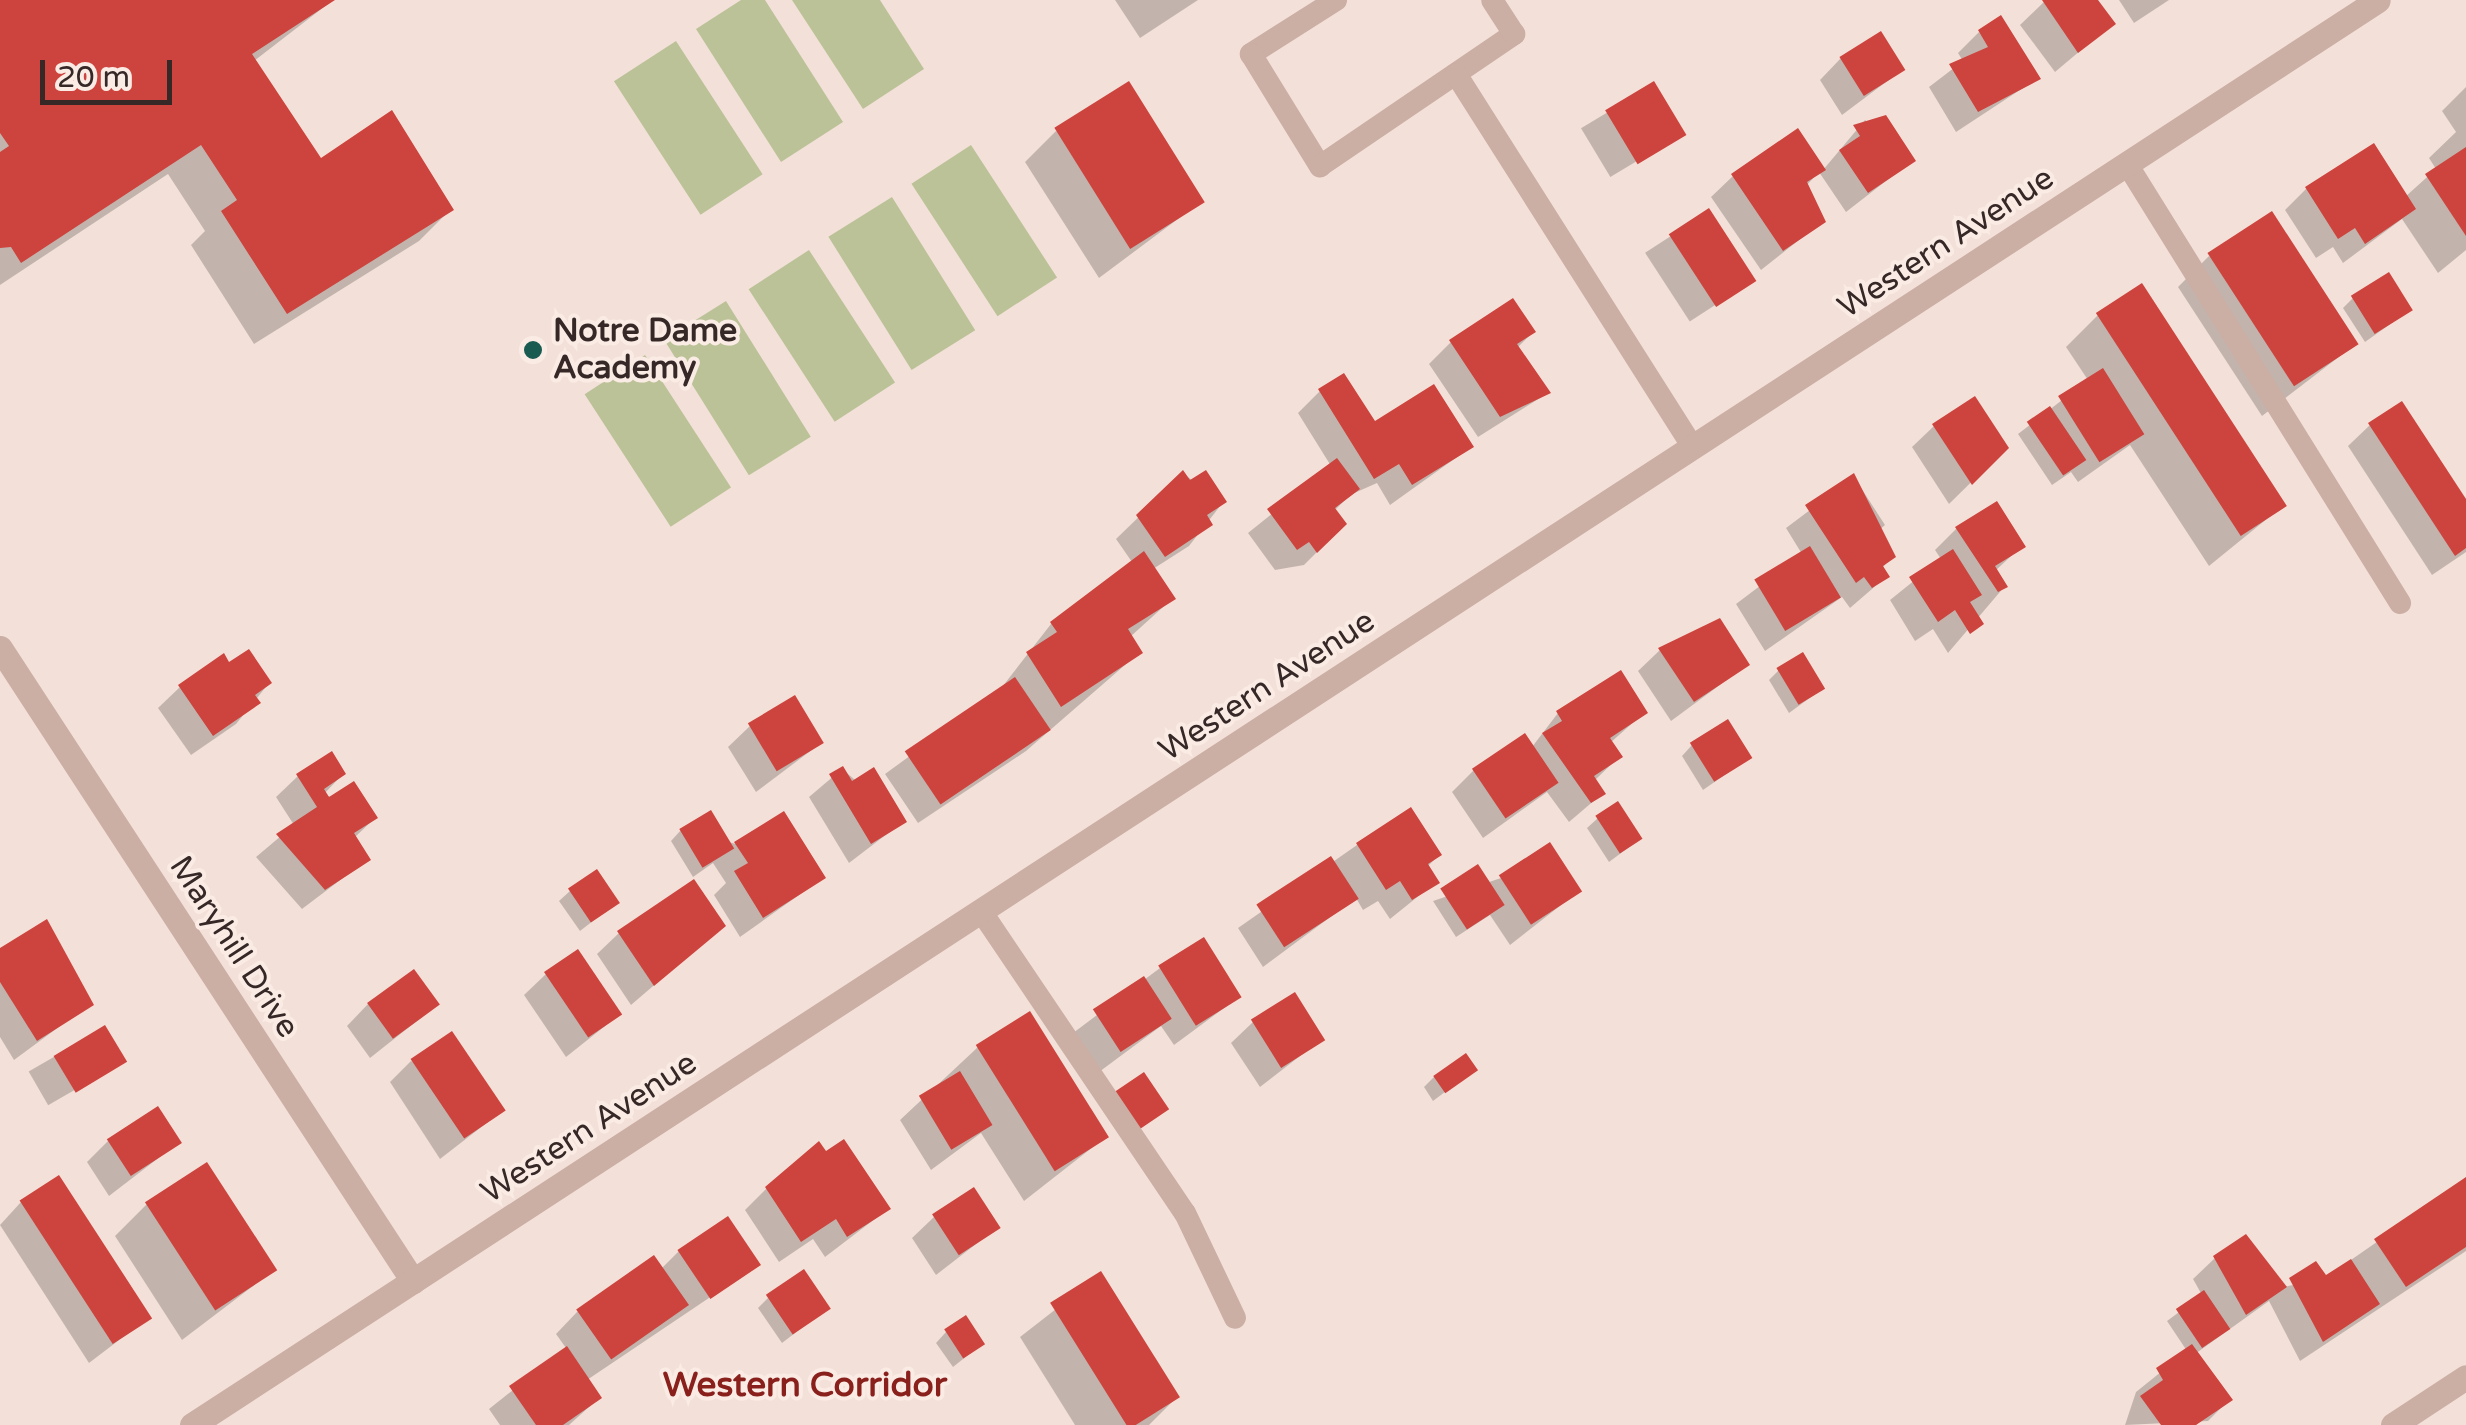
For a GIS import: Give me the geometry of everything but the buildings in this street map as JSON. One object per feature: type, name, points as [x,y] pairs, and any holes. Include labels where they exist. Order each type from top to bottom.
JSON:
[{"type":"street","name":"Western Avenue","points":[[192,1425],[2378,0]]},
{"type":"street","name":"Maryhill Drive","points":[[0,648],[413,1281]]},
{"type":"street","points":[[2393,1425],[2466,1377]]},
{"type":"lane","points":[[1336,0],[1250,54],[1320,166],[1514,34],[1492,0]]},
{"type":"lane","points":[[1456,74],[1693,447]]},
{"type":"lane","points":[[2128,164],[2400,603]]},
{"type":"lane","points":[[981,911],[1185,1213],[1235,1318]]},
{"type":"green space","points":[[741,0],[765,0],[843,122],[781,162],[696,29]]},
{"type":"green space","points":[[792,0],[880,0],[924,69],[863,109]]},
{"type":"green space","points":[[676,41],[763,174],[701,215],[614,81]]},
{"type":"green space","points":[[971,145],[1057,278],[998,316],[911,184]]},
{"type":"green space","points":[[892,197],[975,330],[912,370],[828,237]]},
{"type":"green space","points":[[809,250],[895,383],[835,422],[749,289]]},
{"type":"green space","points":[[726,301],[811,437],[749,475],[664,340]]},
{"type":"green space","points":[[645,355],[731,488],[671,527],[585,394]]},
{"type":"place","name":"Notre Dame Academy","points":[[533,350]]},
{"type":"district","name":"Western Corridor","points":[[805,1385]]}]
